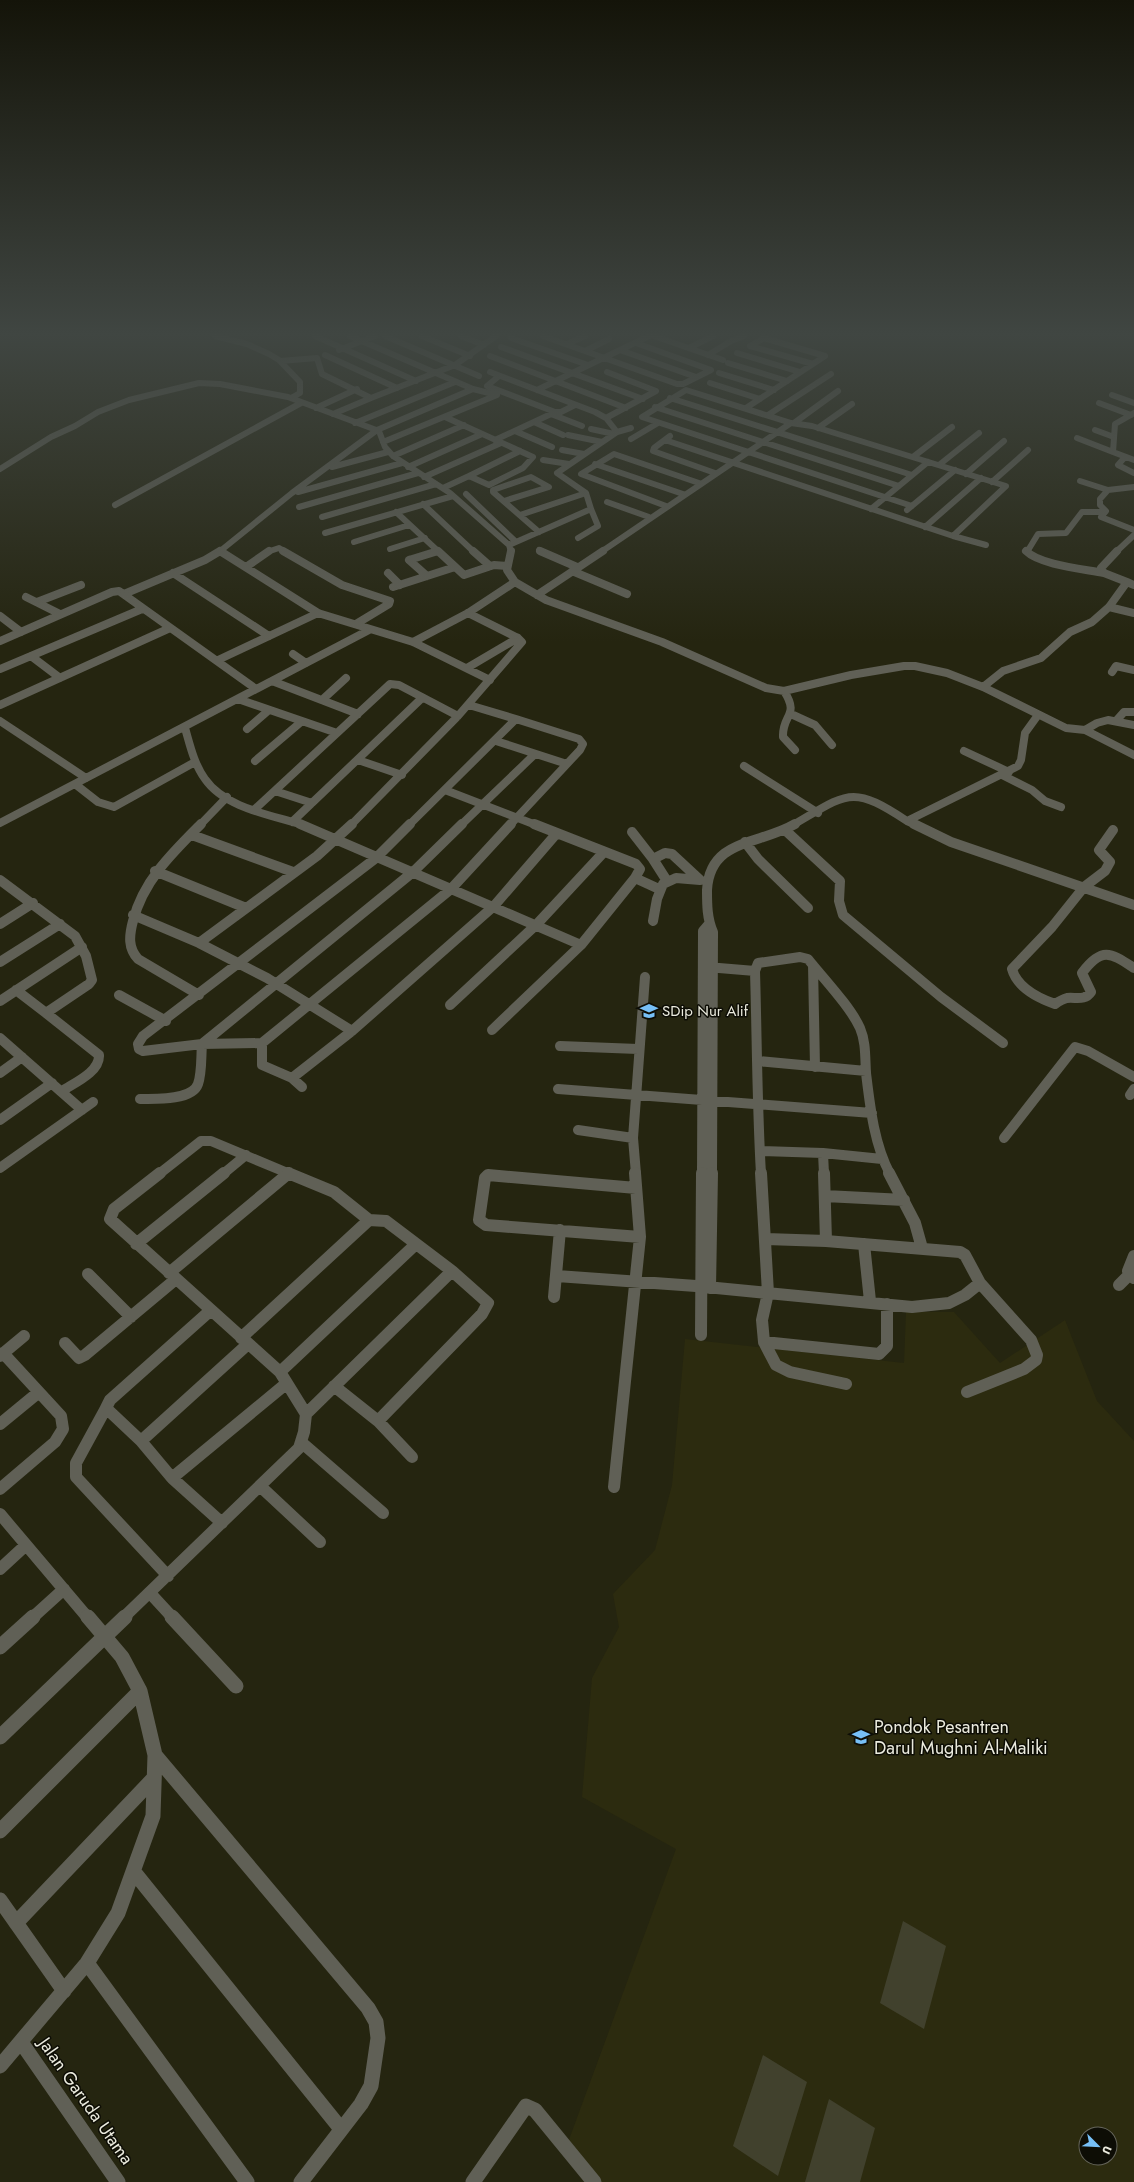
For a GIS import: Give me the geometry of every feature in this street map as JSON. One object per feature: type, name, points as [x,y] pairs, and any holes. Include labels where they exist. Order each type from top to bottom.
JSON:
[{"type":"street","points":[[0,469],[50,438]]},
{"type":"street","points":[[115,505],[237,438]]},
{"type":"street","points":[[124,594],[174,573],[220,551],[292,493],[366,438]]},
{"type":"street","points":[[382,438],[390,454],[443,488],[512,543]]},
{"type":"street","points":[[384,442],[394,438]]},
{"type":"street","points":[[326,468],[390,454],[431,438]]},
{"type":"street","points":[[292,493],[405,465],[472,438]]},
{"type":"street","points":[[469,476],[489,485],[524,468],[532,457],[491,438]]},
{"type":"street","points":[[424,477],[503,438]]},
{"type":"street","points":[[531,438],[552,447]]},
{"type":"street","points":[[581,438],[602,442]]},
{"type":"street","points":[[578,538],[598,526],[586,493],[576,484],[557,473],[608,438]]},
{"type":"street","points":[[668,438],[653,451],[715,473]]},
{"type":"street","points":[[703,438],[912,506]]},
{"type":"street","points":[[751,438],[899,486]]},
{"type":"street","points":[[537,595],[766,438]]},
{"type":"street","points":[[794,438],[912,475]]},
{"type":"street","points":[[842,438],[913,457],[1005,486],[1006,488],[953,536]]},
{"type":"street","points":[[913,457],[938,438]]},
{"type":"street","points":[[939,465],[973,438]]},
{"type":"street","points":[[1077,438],[1125,458],[1134,460]]},
{"type":"street","points":[[1113,452],[1114,438]]},
{"type":"street","points":[[810,443],[816,439]]},
{"type":"street","points":[[665,440],[925,527],[986,545]]},
{"type":"street","points":[[966,474],[1004,441]]},
{"type":"street","points":[[562,450],[584,454]]},
{"type":"street","points":[[992,482],[1028,450]]},
{"type":"street","points":[[443,488],[520,451]]},
{"type":"street","points":[[666,506],[581,474],[595,464],[614,454],[699,483]]},
{"type":"street","points":[[1125,458],[1118,465],[1120,468],[1134,473]]},
{"type":"street","points":[[543,460],[569,464]]},
{"type":"street","points":[[871,509],[928,462]]},
{"type":"street","points":[[595,464],[683,494]]},
{"type":"street","points":[[898,518],[955,470]]},
{"type":"street","points":[[299,507],[418,473]]},
{"type":"street","points":[[504,502],[549,487],[531,477],[493,490],[504,502],[539,532]]},
{"type":"street","points":[[925,527],[981,478]]},
{"type":"street","points":[[1080,481],[1108,490],[1134,487]]},
{"type":"street","points":[[322,517],[436,484]]},
{"type":"street","points":[[1108,490],[1099,503],[1106,509],[1101,515],[1102,518],[1134,530]]},
{"type":"street","points":[[520,515],[586,493]]},
{"type":"street","points":[[466,494],[512,543]]},
{"type":"street","points":[[325,533],[453,496]]},
{"type":"street","points":[[607,502],[649,517]]},
{"type":"street","points":[[423,504],[490,566]]},
{"type":"street","points":[[512,543],[592,509]]},
{"type":"street","points":[[396,512],[464,574],[490,566],[507,566]]},
{"type":"street","points":[[983,687],[1003,671],[1041,658],[1070,632],[1092,622],[1131,584],[1104,573],[1033,556],[1026,551],[1038,534],[1066,533],[1082,512],[1104,512]]},
{"type":"street","points":[[354,542],[409,525]]},
{"type":"street","points":[[1104,573],[1101,568],[1104,563],[1134,535]]},
{"type":"street","points":[[390,548],[424,538]]},
{"type":"street","points":[[512,543],[507,566],[508,573],[515,582],[537,595],[564,608],[662,642],[753,684],[784,691],[851,675],[904,666],[931,669],[983,687],[1066,728],[1085,730],[1134,755]]},
{"type":"street","points":[[246,567],[268,551],[279,548],[342,584],[390,601],[389,604],[356,624]]},
{"type":"street","points":[[539,550],[574,569],[627,594]]},
{"type":"street","points":[[220,551],[318,613],[356,624],[369,630],[382,632],[413,642],[490,680]]},
{"type":"street","points":[[427,576],[410,560],[438,551]]},
{"type":"street","points":[[388,572],[397,586],[455,567]]},
{"type":"street","points":[[174,573],[269,636]]},
{"type":"street","points":[[413,642],[468,613],[515,582]]},
{"type":"street","points":[[37,602],[81,585]]},
{"type":"street","points":[[0,641],[112,592],[119,592],[218,660],[256,689]]},
{"type":"street","points":[[26,597],[60,614]]},
{"type":"street","points":[[1109,607],[1134,613]]},
{"type":"street","points":[[0,669],[142,608]]},
{"type":"street","points":[[218,660],[318,613]]},
{"type":"street","points":[[200,942],[293,872],[317,856],[336,840],[402,775],[469,705],[522,642],[518,638],[468,613]]},
{"type":"street","points":[[1,617],[21,632]]},
{"type":"street","points":[[0,705],[170,628]]},
{"type":"street","points":[[0,823],[185,728],[369,630]]},
{"type":"street","points":[[467,668],[518,638]]},
{"type":"street","points":[[292,654],[306,664]]},
{"type":"street","points":[[31,656],[60,678]]},
{"type":"street","points":[[1112,672],[1116,666],[1134,670]]},
{"type":"street","points":[[322,700],[346,678]]},
{"type":"street","points":[[272,681],[358,714]]},
{"type":"street","points":[[255,809],[390,684],[400,685],[458,716]]},
{"type":"street","points":[[784,691],[792,703],[791,714],[782,732],[783,737],[795,750]]},
{"type":"street","points":[[292,822],[422,698]]},
{"type":"street","points":[[238,699],[301,722],[337,733]]},
{"type":"street","points":[[469,705],[516,719],[579,740],[583,744],[580,750],[451,889],[262,1043],[202,1044],[143,1051],[139,1049],[138,1044],[143,1036],[166,1021],[237,964],[376,858],[496,741],[516,719]]},
{"type":"street","points":[[247,729],[269,710]]},
{"type":"street","points":[[1116,721],[1124,712],[1134,712]]},
{"type":"street","points":[[791,714],[818,727],[832,745]]},
{"type":"street","points":[[907,821],[1006,774],[1018,766],[1021,760],[1025,733],[1038,715]]},
{"type":"street","points":[[0,721],[86,778]]},
{"type":"street","points":[[1085,730],[1095,722],[1116,721],[1134,725]]},
{"type":"street","points":[[256,761],[301,722]]},
{"type":"street","points":[[185,728],[195,762],[207,782],[217,792],[255,809],[292,822],[537,924],[581,945]]},
{"type":"street","points":[[496,741],[567,764]]},
{"type":"street","points":[[964,751],[1032,790],[1045,801],[1061,807]]},
{"type":"street","points":[[140,1099],[177,1096],[190,1093],[195,1090],[198,1085],[202,1044],[413,872],[535,754]]},
{"type":"street","points":[[358,760],[402,775]]},
{"type":"street","points":[[75,784],[93,799],[108,806],[114,807],[195,762]]},
{"type":"street","points":[[744,766],[818,813]]},
{"type":"street","points":[[445,790],[636,864],[640,872],[581,945],[492,1030]]},
{"type":"street","points":[[275,791],[312,803]]},
{"type":"street","points":[[701,1335],[705,1287],[707,1130],[709,1100],[707,1069],[708,968],[713,932],[709,924],[703,881],[722,852],[745,842],[766,837],[785,830],[847,797],[854,796],[876,802],[907,821],[951,842],[1134,905]]},
{"type":"street","points":[[199,995],[132,953],[129,944],[133,914],[137,902],[156,871],[227,797]]},
{"type":"street","points":[[0,831],[28,814],[40,803]]},
{"type":"street","points":[[785,830],[840,881],[840,901],[843,915],[941,998],[1003,1043]]},
{"type":"street","points":[[1113,830],[1098,852],[1110,863],[1105,871],[1084,887],[1052,927],[1012,969],[1015,978],[1019,983],[1055,1004],[1066,998],[1080,999],[1089,995],[1091,992],[1082,973],[1089,965],[1102,956],[1112,954],[1134,968]]},
{"type":"street","points":[[632,832],[667,880]]},
{"type":"street","points":[[292,1078],[352,1031],[494,906],[557,833]]},
{"type":"street","points":[[192,835],[293,872]]},
{"type":"street","points":[[745,842],[758,859],[808,908]]},
{"type":"street","points":[[450,1005],[537,924],[603,852]]},
{"type":"street","points":[[653,859],[665,853],[672,854],[703,881]]},
{"type":"street","points":[[156,871],[246,908]]},
{"type":"street","points":[[635,878],[659,888]]},
{"type":"street","points":[[653,921],[659,888],[667,880],[682,878],[703,881]]},
{"type":"street","points":[[0,880],[33,903],[75,936],[82,948],[92,980],[46,1013]]},
{"type":"street","points":[[0,924],[33,903]]},
{"type":"street","points":[[133,914],[200,942],[237,964],[275,983],[352,1031]]},
{"type":"street","points":[[0,962],[60,924]]},
{"type":"street","points":[[0,1001],[82,948]]},
{"type":"street","points":[[846,1384],[790,1372],[776,1365],[764,1342],[762,1320],[768,1293],[757,1102],[758,1061],[755,971],[758,963],[800,956],[808,959],[853,1016],[860,1028],[866,1051],[866,1071],[872,1113],[882,1159],[915,1223],[922,1248]]},
{"type":"street","points":[[813,965],[815,1067]]},
{"type":"street","points":[[708,968],[755,971]]},
{"type":"street","points":[[614,1486],[634,1280],[640,1237],[633,1138],[638,1048],[645,977]]},
{"type":"street","points":[[16,990],[99,1055],[101,1059],[99,1064],[91,1071],[62,1091]]},
{"type":"street","points":[[119,995],[166,1021]]},
{"type":"street","points":[[0,1038],[82,1110]]},
{"type":"street","points":[[262,1043],[262,1065],[292,1078],[302,1087]]},
{"type":"street","points":[[560,1046],[638,1048]]},
{"type":"street","points":[[1004,1138],[1075,1047],[1088,1051],[1134,1077]]},
{"type":"street","points":[[0,1072],[22,1057]]},
{"type":"street","points":[[758,1061],[866,1071]]},
{"type":"street","points":[[0,1120],[52,1083]]},
{"type":"street","points":[[558,1089],[757,1102],[872,1113]]},
{"type":"street","points":[[0,1168],[93,1102]]},
{"type":"street","points":[[578,1130],[633,1138]]},
{"type":"street","points":[[306,1414],[280,1372],[110,1219],[114,1209],[201,1142],[211,1141],[334,1192],[369,1220],[386,1221],[452,1271],[488,1303],[482,1314],[378,1421]]},
{"type":"street","points":[[760,1151],[823,1153],[882,1159]]},
{"type":"street","points":[[823,1153],[826,1241]]},
{"type":"street","points":[[136,1244],[246,1155]]},
{"type":"street","points":[[65,1343],[79,1358],[85,1355],[131,1317],[172,1276],[289,1173]]},
{"type":"street","points":[[636,1188],[490,1175],[485,1178],[479,1220],[483,1224],[640,1237]]},
{"type":"street","points":[[825,1196],[904,1200]]},
{"type":"street","points":[[141,1441],[369,1220]]},
{"type":"street","points":[[554,1297],[560,1230]]},
{"type":"street","points":[[766,1239],[826,1241],[922,1248],[960,1252],[965,1255],[980,1283],[1031,1340],[1036,1349],[1037,1359],[1018,1372],[967,1392]]},
{"type":"street","points":[[280,1372],[416,1244]]},
{"type":"street","points":[[864,1244],[870,1301]]},
{"type":"street","points":[[1119,1285],[1132,1276],[1128,1271],[1134,1256]]},
{"type":"street","points":[[0,1737],[299,1448],[306,1414],[452,1271]]},
{"type":"street","points":[[88,1274],[131,1317]]},
{"type":"street","points":[[557,1276],[634,1280],[870,1301],[886,1304],[935,1307],[956,1303],[968,1295],[980,1283]]},
{"type":"street","points":[[764,1342],[879,1354],[887,1346],[886,1304]]},
{"type":"street","points":[[168,1576],[76,1477],[76,1463],[110,1400],[210,1310]]},
{"type":"street","points":[[0,1489],[60,1436],[63,1429],[61,1416],[2,1354],[24,1336]]},
{"type":"street","points":[[172,1478],[287,1383]]},
{"type":"street","points":[[334,1386],[378,1421],[412,1457]]},
{"type":"street","points":[[0,1424],[39,1392]]},
{"type":"street","points":[[106,1408],[141,1441],[172,1478],[222,1523]]},
{"type":"street","points":[[301,1442],[383,1513]]},
{"type":"street","points":[[260,1486],[320,1542]]},
{"type":"street","points":[[0,1514],[122,1657],[140,1691],[155,1755],[153,1816],[118,1913],[87,1963],[0,2066]]},
{"type":"street","points":[[0,1569],[26,1546]]},
{"type":"street","points":[[0,1647],[64,1589]]},
{"type":"street","points":[[150,1593],[236,1686]]},
{"type":"street","points":[[0,1831],[140,1691]]},
{"type":"street","points":[[155,1755],[368,2008],[376,2022],[378,2038],[371,2086],[361,2104],[302,2182]]},
{"type":"street","points":[[16,1923],[154,1778]]},
{"type":"street","points":[[134,1872],[341,2129]]},
{"type":"street","points":[[0,1900],[64,1991]]},
{"type":"street","points":[[87,1963],[247,2182]]},
{"type":"street","name":"Jalan Garuda Utama","points":[[21,2042],[118,2182]]},
{"type":"street","points":[[473,2182],[526,2106],[535,2110],[591,2181]]},
{"type":"shaded area","name":"Pondok Pesantren Darul Mughni Al-Maliki","points":[[906,1312],[954,1312],[1000,1363],[1065,1320],[1097,1401],[1134,1441],[1134,2182],[599,2182],[567,2145],[676,1849],[582,1797],[592,1678],[619,1627],[613,1594],[655,1550],[672,1485],[685,1339],[904,1363]]},
{"type":"green space","points":[[903,1921],[946,1946],[924,2029],[880,2003]]},
{"type":"green space","points":[[763,2055],[807,2082],[778,2176],[733,2146]]},
{"type":"green space","points":[[829,2099],[875,2128],[860,2182],[805,2182]]},
{"type":"place","name":"SDip Nur Alif","points":[[649,1011]]},
{"type":"place","name":"Pondok Pesantren Darul Mughni Al-Maliki","points":[[861,1737]]}]
